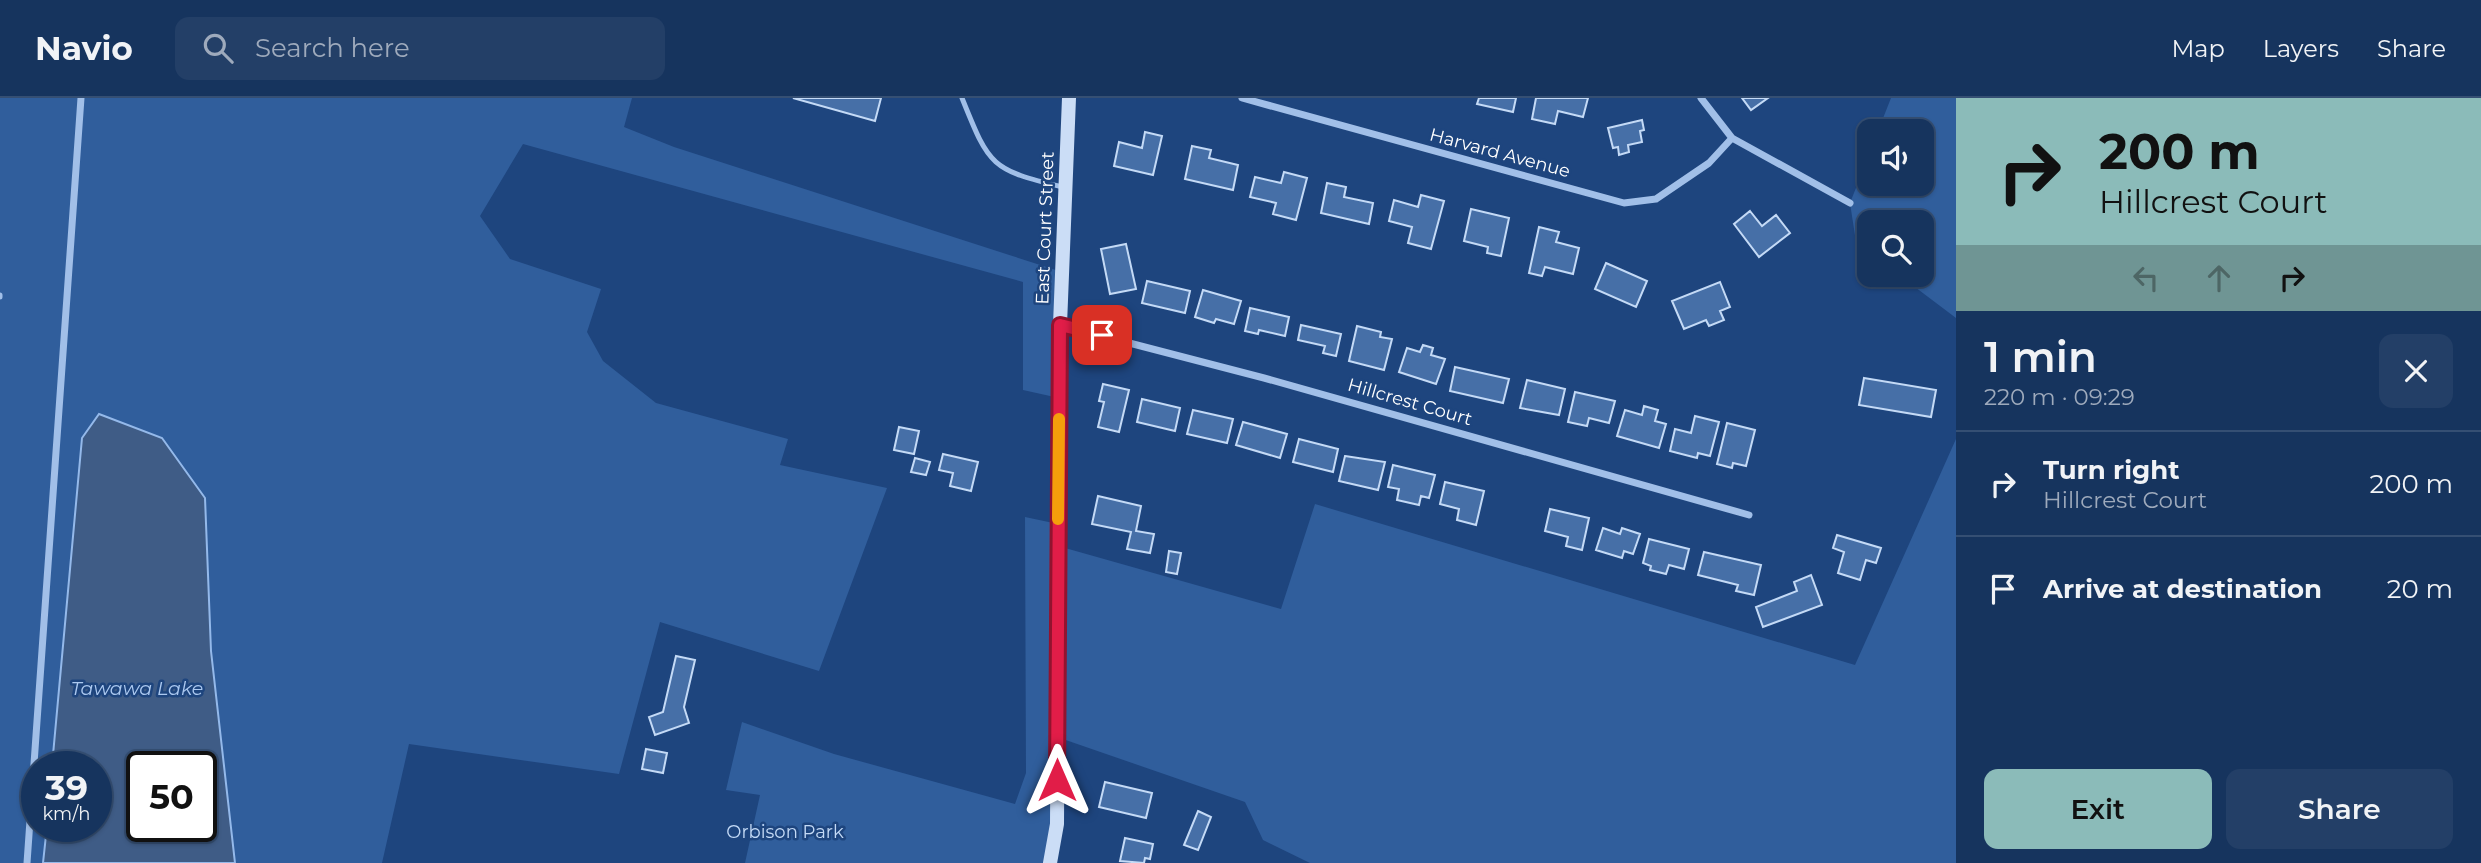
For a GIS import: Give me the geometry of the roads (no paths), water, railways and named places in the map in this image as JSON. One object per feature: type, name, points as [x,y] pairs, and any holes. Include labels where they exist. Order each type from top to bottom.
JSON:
[{"type":"main road","name":"East Court Street","points":[[1050,863],[1057,824],[1060,325],[1069,98]]},
{"type":"street","points":[[27,863],[81,98]]},
{"type":"street","name":"Harvard Avenue","points":[[1242,98],[1624,203],[1657,199],[1709,163],[1732,138]]},
{"type":"street","points":[[1701,98],[1732,138],[1850,203]]},
{"type":"street","name":"Hillcrest Court","points":[[1060,325],[1264,378],[1749,515]]},
{"type":"lane","points":[[962,98],[984,152],[997,165],[1030,180],[1066,188]]},
{"type":"water","name":"Tawawa Lake","points":[[99,414],[162,438],[205,498],[211,651],[235,863],[43,863],[45,842],[112,842],[112,751],[53,751],[82,438]]},
{"type":"park label","name":"Orbison Park","points":[[785,832]]}]
